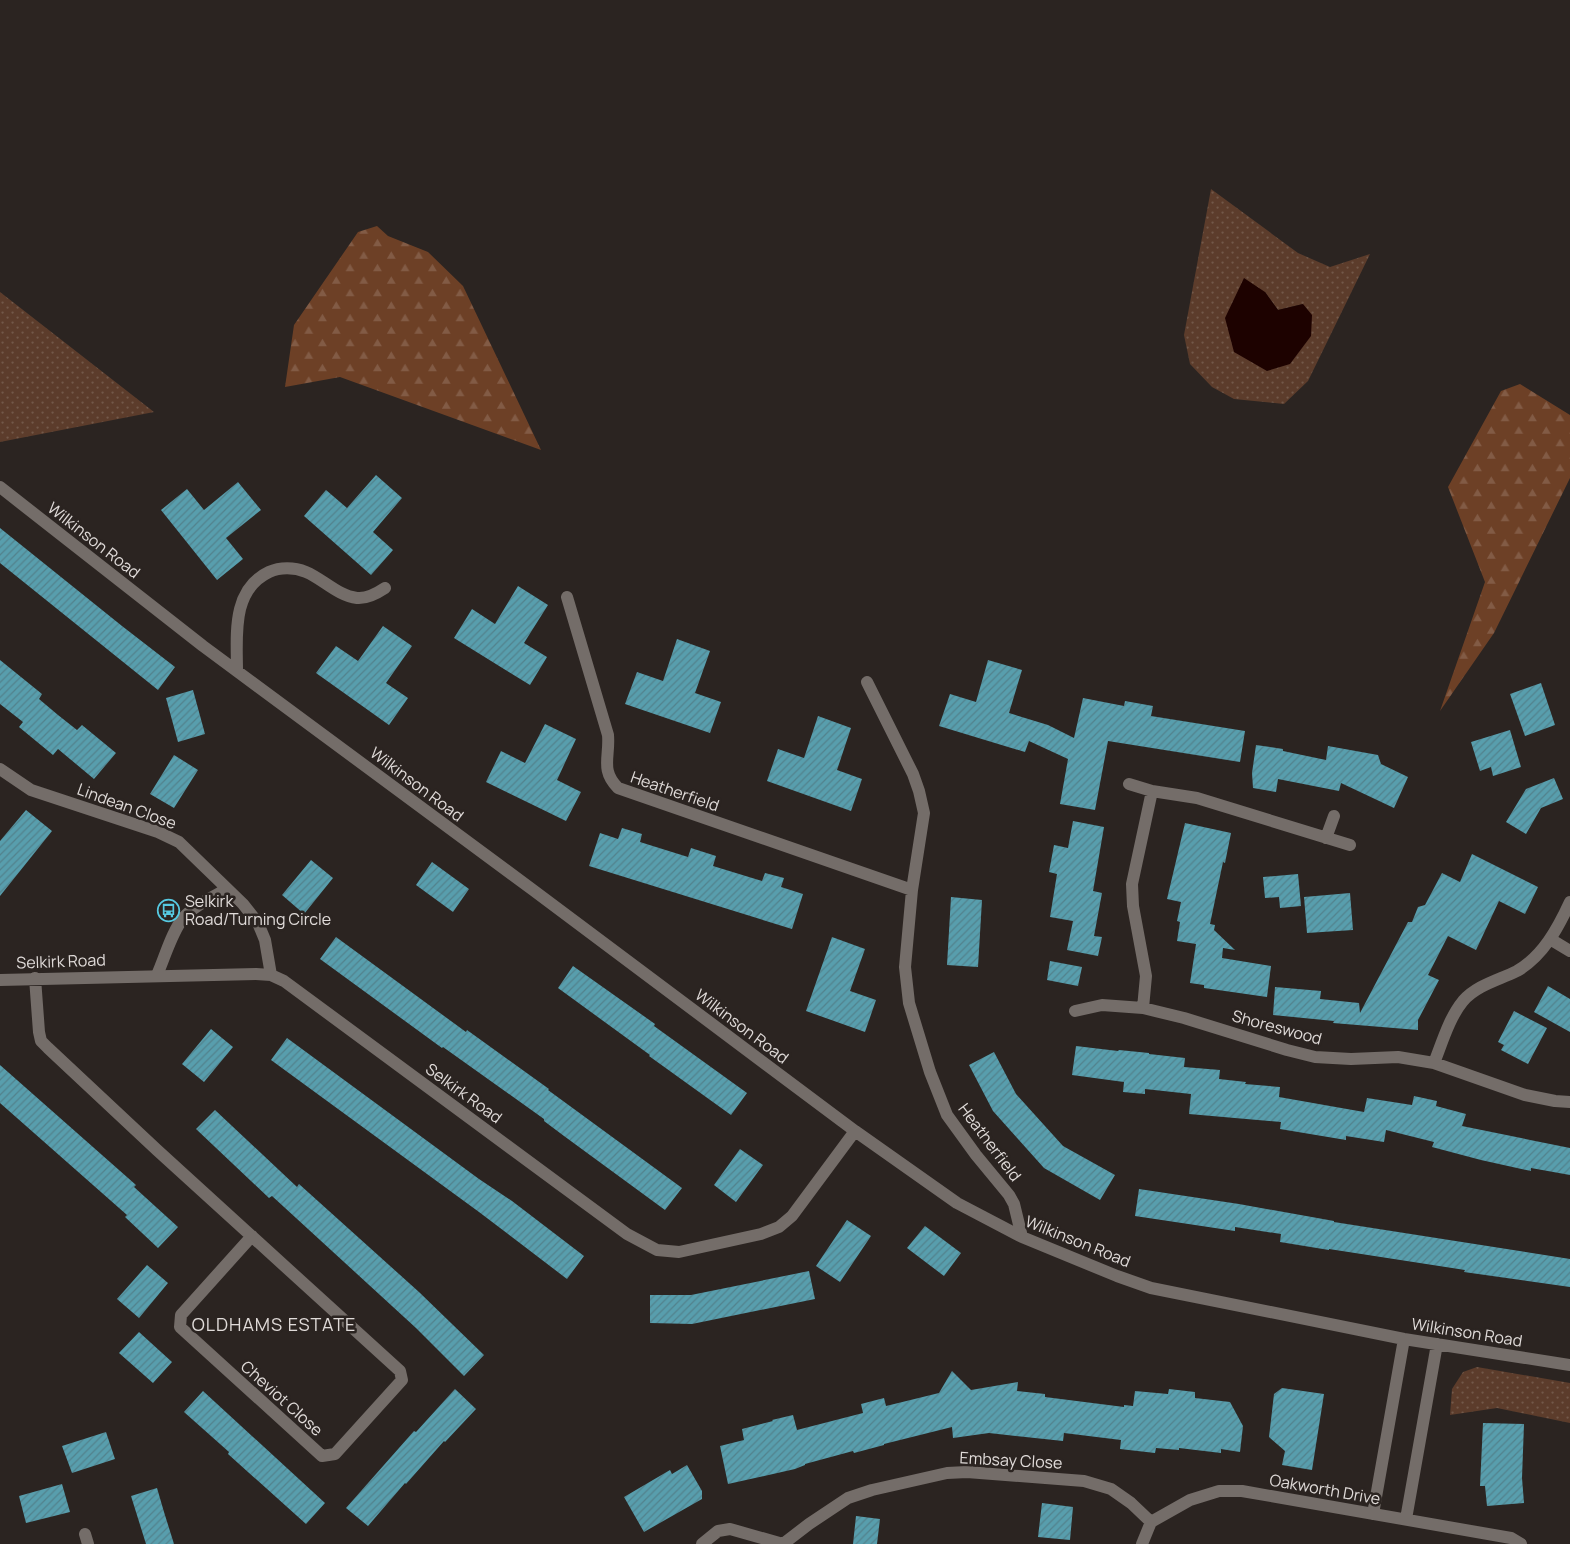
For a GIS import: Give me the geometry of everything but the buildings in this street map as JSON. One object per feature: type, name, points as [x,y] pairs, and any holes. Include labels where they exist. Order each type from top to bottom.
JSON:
[{"type":"street","name":"Wilkinson Road","points":[[0,487],[203,646],[855,1131],[957,1203],[1022,1237],[1151,1288],[1404,1339],[1570,1365]]},
{"type":"street","points":[[237,671],[239,612],[243,597],[251,584],[262,575],[275,569],[290,568],[305,571],[326,582],[346,596],[359,598],[373,596],[385,588]]},
{"type":"street","name":"Heatherfield","points":[[567,597],[608,735],[607,773],[611,781],[618,788],[912,890]]},
{"type":"street","name":"Heatherfield","points":[[867,682],[913,774],[924,814],[912,890],[905,967],[909,1003],[919,1039],[947,1115],[976,1156],[1009,1195],[1014,1204],[1022,1237]]},
{"type":"street","name":"Lindean Close","points":[[1,773],[31,790],[158,832],[179,842],[243,904],[258,923],[265,940],[271,976]]},
{"type":"street","points":[[1129,784],[1152,791],[1197,798],[1350,845]]},
{"type":"street","points":[[1143,1008],[1146,976],[1133,906],[1132,884],[1152,791]]},
{"type":"street","points":[[1326,838],[1334,816]]},
{"type":"street","points":[[158,975],[176,930],[184,918],[194,909],[227,889]]},
{"type":"street","points":[[1434,1063],[1453,1016],[1464,1000],[1480,987],[1518,970],[1539,953],[1561,922],[1570,902]]},
{"type":"street","points":[[1550,939],[1570,951]]},
{"type":"street","name":"Selkirk Road","points":[[0,980],[158,975],[256,974],[271,976],[284,982],[627,1234],[657,1250],[679,1252],[761,1234],[779,1227],[792,1216],[855,1131]]},
{"type":"street","name":"Cheviot Close","points":[[35,978],[39,1032],[42,1041],[157,1150],[252,1236],[400,1371],[402,1380],[335,1454],[322,1456],[180,1327],[181,1315],[252,1236]]},
{"type":"street","name":"Shoreswood","points":[[1075,1011],[1102,1005],[1143,1008],[1184,1018],[1286,1050],[1315,1057],[1351,1059],[1398,1057],[1434,1063],[1525,1095],[1570,1102]]},
{"type":"street","points":[[1373,1514],[1404,1339]]},
{"type":"street","points":[[1406,1519],[1437,1344]]},
{"type":"street","name":"Embsay Close","points":[[702,1544],[718,1531],[730,1529],[783,1544],[848,1498],[872,1490],[947,1473],[967,1472],[1084,1482],[1111,1489],[1131,1503],[1152,1522]]},
{"type":"street","name":"Oakworth Drive","points":[[1152,1522],[1190,1500],[1218,1491],[1242,1490],[1511,1538],[1521,1544]]},
{"type":"street","points":[[1142,1544],[1152,1522]]},
{"type":"shaded area","points":[[1211,189],[1298,253],[1330,267],[1370,254],[1308,381],[1284,404],[1234,399],[1212,387],[1190,364],[1184,335]],"holes":[[[1265,292],[1278,310],[1303,304],[1234,352]]]},
{"type":"shaded area","points":[[1244,278],[1265,292],[1278,310],[1303,304],[1312,315],[1311,336],[1290,364],[1267,371],[1234,352],[1225,318]]},
{"type":"shaded area","points":[[0,292],[154,412],[0,442]]},
{"type":"shaded area","points":[[1477,1367],[1570,1383],[1570,1423],[1497,1408],[1450,1415],[1452,1389],[1463,1372]]},
{"type":"green space","points":[[377,226],[388,236],[428,252],[463,286],[541,450],[340,377],[285,387],[294,325],[358,232]]},
{"type":"green space","points":[[1520,384],[1570,415],[1570,478],[1494,633],[1440,711],[1485,582],[1448,487],[1501,391]]},
{"type":"place","name":"Selkirk Road/Turning Circle","points":[[169,910]]},
{"type":"district","name":"OLDHAMS ESTATE","points":[[274,1325]]}]
